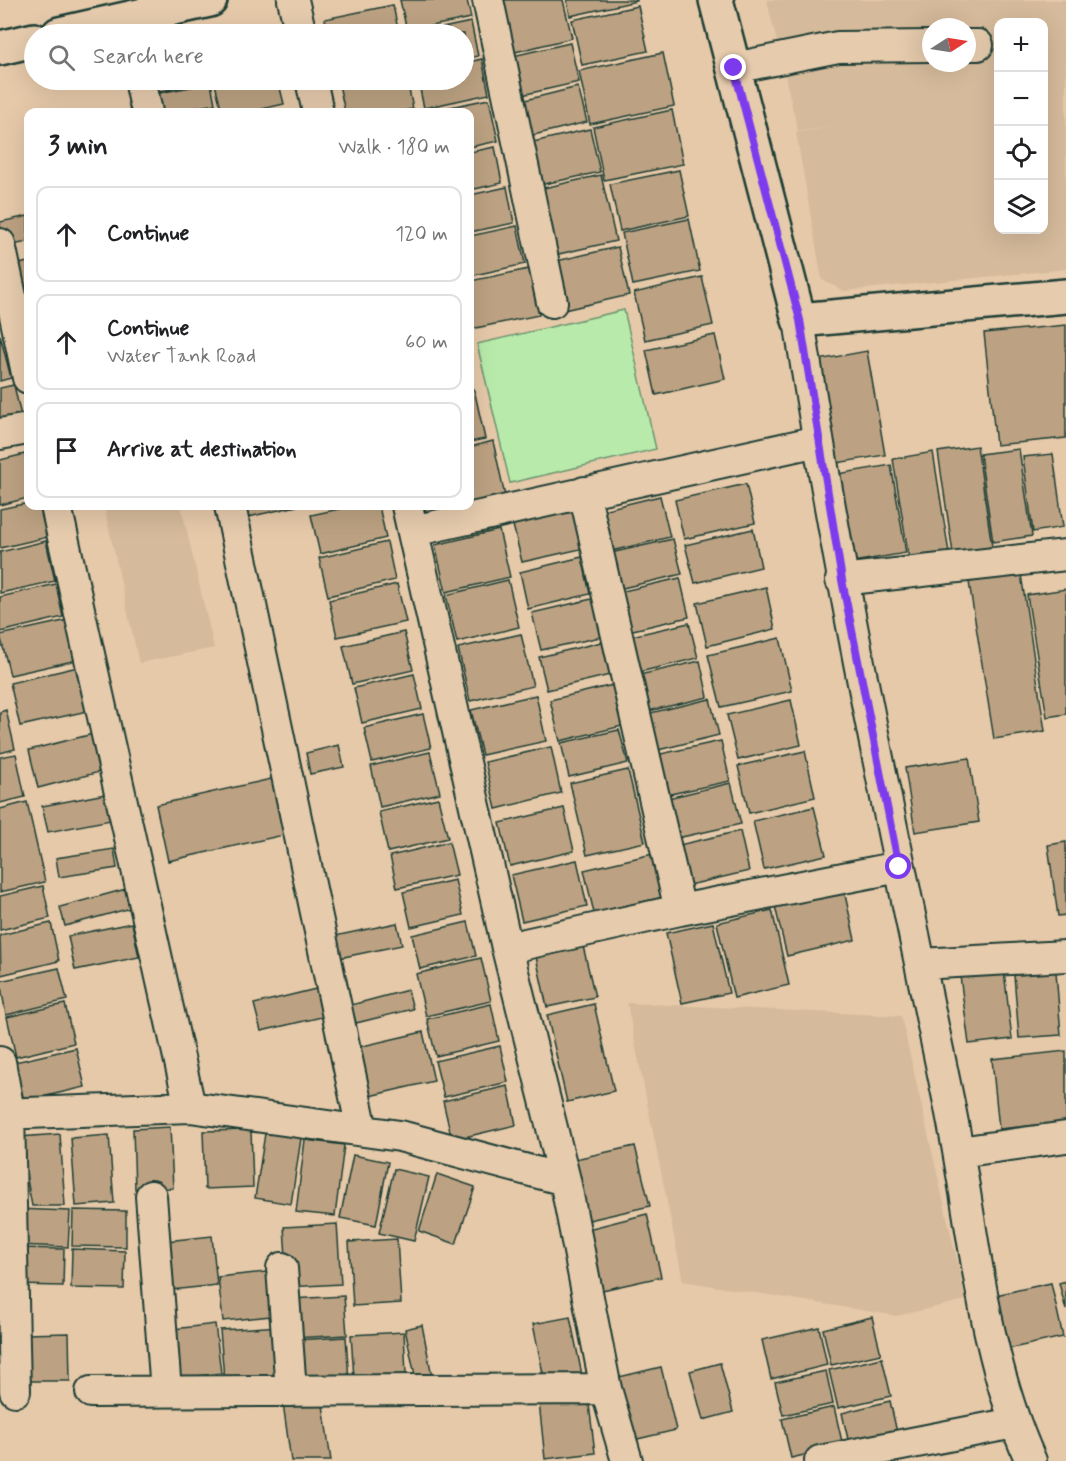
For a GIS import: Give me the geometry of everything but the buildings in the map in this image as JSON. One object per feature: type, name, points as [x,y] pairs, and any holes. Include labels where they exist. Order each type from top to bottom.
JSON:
[{"type":"street","points":[[102,24],[210,0]]},
{"type":"street","points":[[293,0],[299,24]]},
{"type":"street","points":[[488,0],[552,302]]},
{"type":"street","points":[[716,0],[800,320],[842,580],[959,1152],[993,1353],[1014,1423],[1031,1461]]},
{"type":"street","points":[[0,48],[24,42]]},
{"type":"street","points":[[734,68],[838,47],[922,46]]},
{"type":"street","points":[[142,90],[146,108]]},
{"type":"street","points":[[313,90],[317,108]]},
{"type":"street","points":[[0,244],[24,359]]},
{"type":"street","points":[[800,320],[1066,296]]},
{"type":"street","points":[[0,434],[24,430]]},
{"type":"street","points":[[474,508],[584,492],[818,441]]},
{"type":"street","points":[[584,492],[680,910]]},
{"type":"street","points":[[57,510],[190,1107]]},
{"type":"street","points":[[231,510],[362,1130]]},
{"type":"street","points":[[464,510],[410,518],[507,948],[565,1180],[606,1389],[627,1461]]},
{"type":"street","points":[[842,580],[1066,555]]},
{"type":"street","points":[[507,948],[680,910],[899,867]]},
{"type":"street","points":[[920,964],[1066,956]]},
{"type":"street","points":[[0,1062],[5,1113],[15,1391]]},
{"type":"street","points":[[5,1113],[190,1107],[400,1136],[565,1180]]},
{"type":"street","points":[[959,1152],[1066,1137]]},
{"type":"street","points":[[151,1196],[166,1391]]},
{"type":"street","points":[[282,1268],[291,1391]]},
{"type":"street","points":[[91,1392],[606,1389]]},
{"type":"street","points":[[820,1461],[934,1450],[1014,1423]]},
{"type":"shaded area","points":[[767,0],[1066,0],[1066,269],[844,291],[822,280],[796,132],[838,127],[798,131]]},
{"type":"shaded area","points":[[105,510],[182,510],[214,648],[139,663]]},
{"type":"shaded area","points":[[627,1003],[901,1016],[966,1300],[897,1316],[683,1281]]},
{"type":"green space","points":[[624,310],[656,449],[510,483],[477,344]]},
{"type":"route","points":[[734,68],[800,320],[842,580],[899,867]]}]
